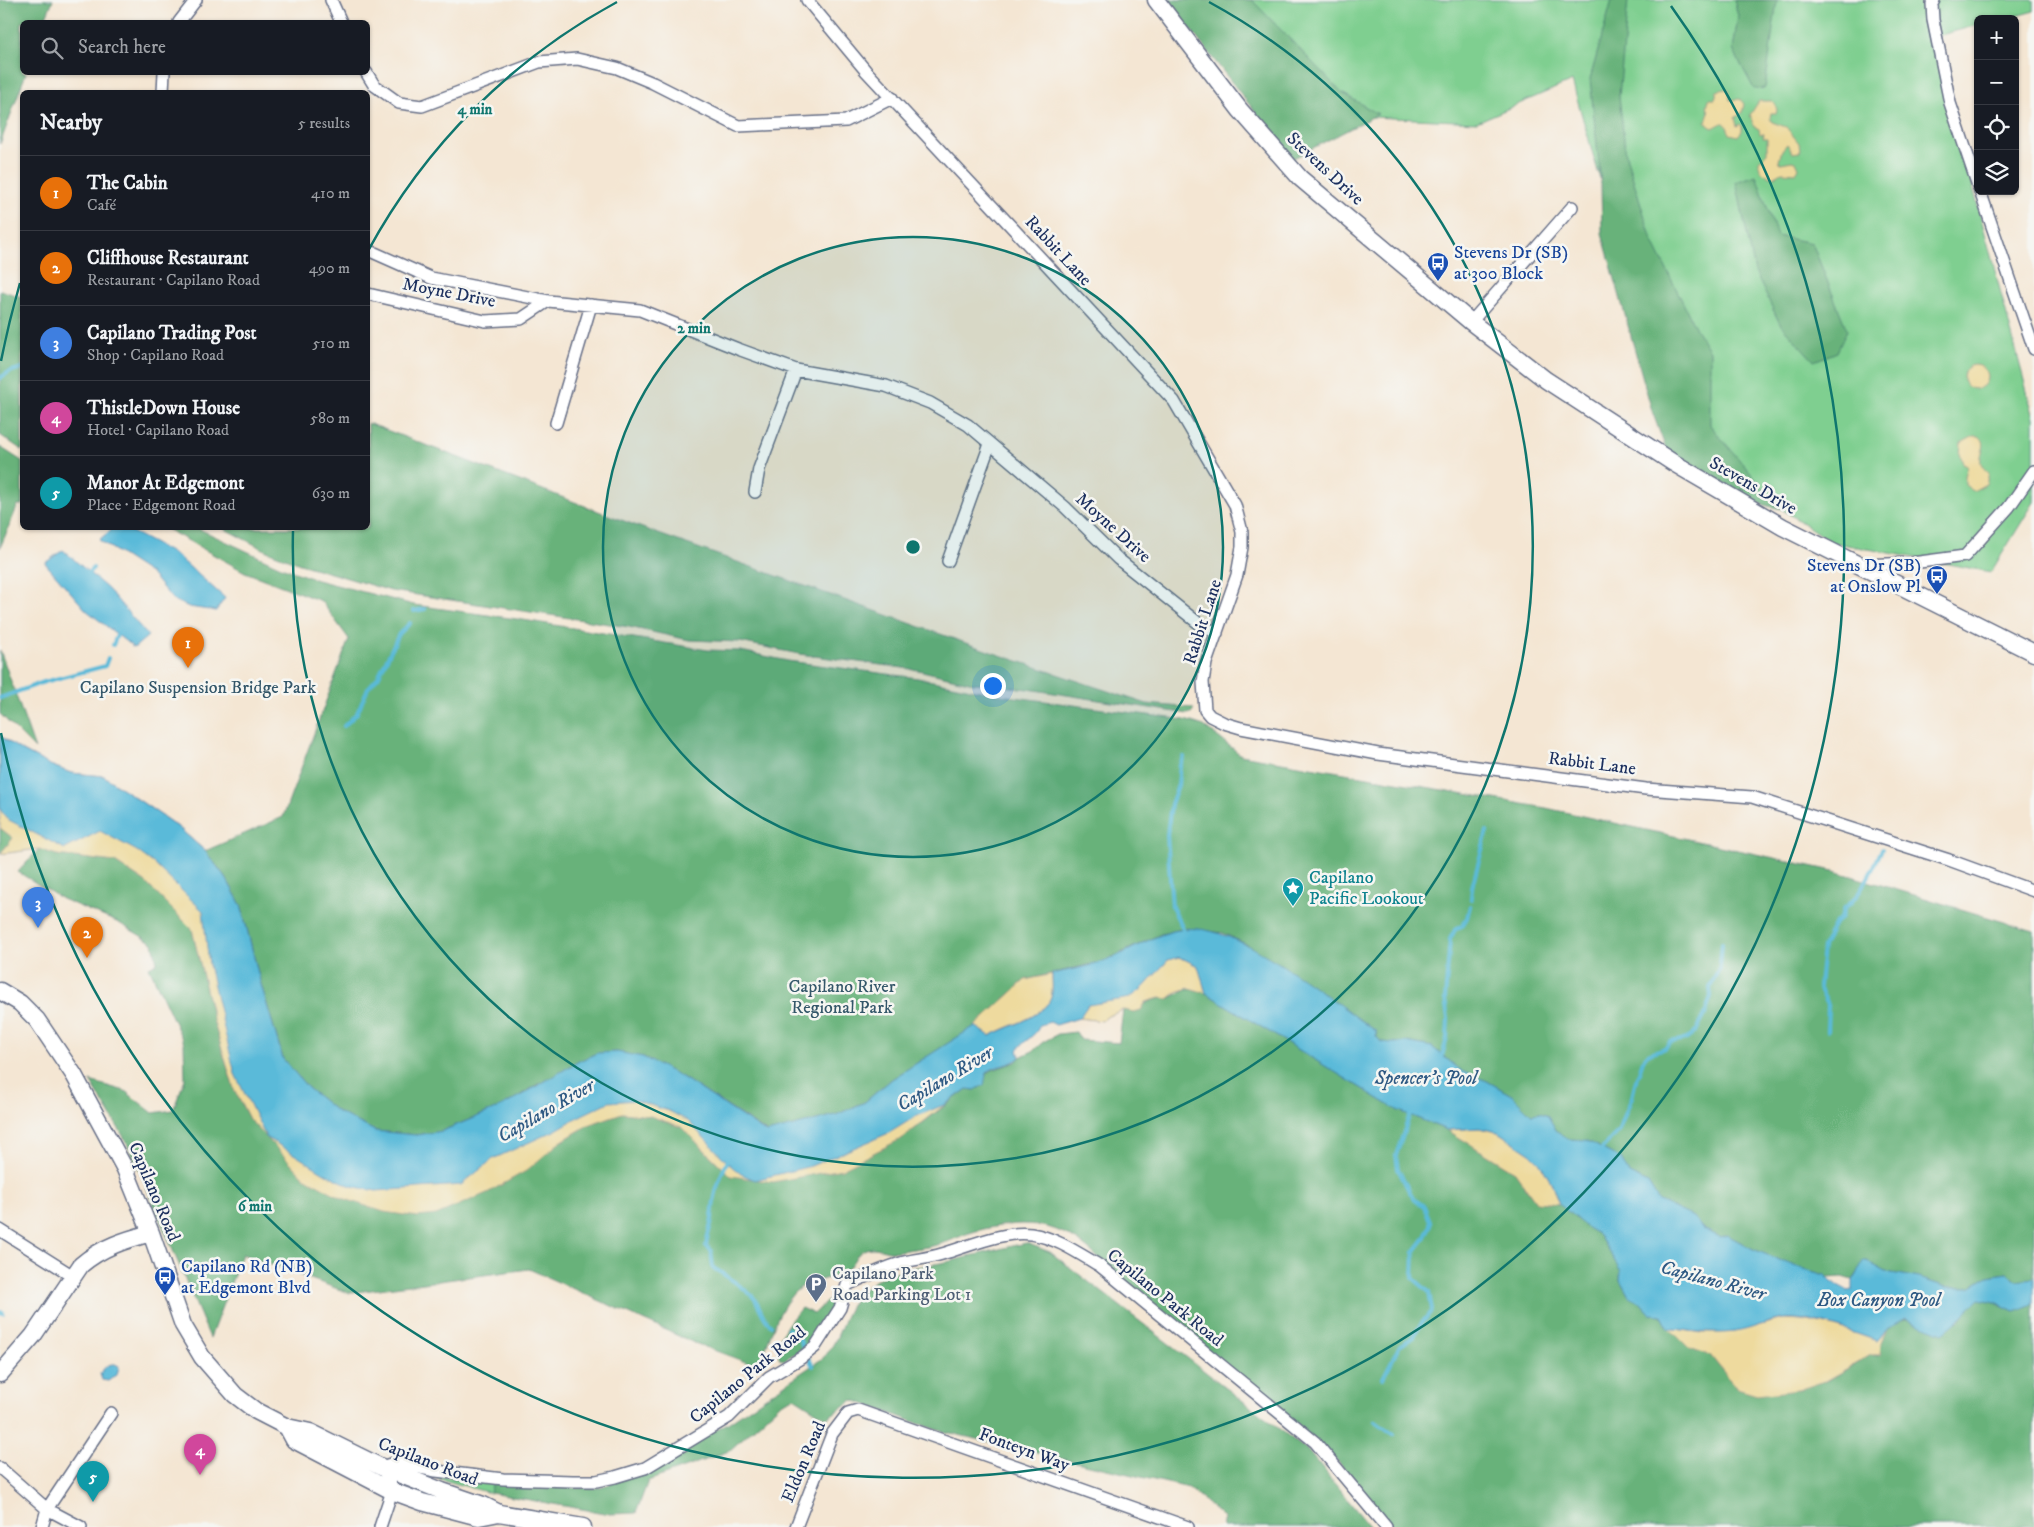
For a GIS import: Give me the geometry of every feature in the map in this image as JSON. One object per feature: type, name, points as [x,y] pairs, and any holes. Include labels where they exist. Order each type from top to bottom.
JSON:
[{"type":"street","points":[[181,20],[196,0]]},
{"type":"street","points":[[331,0],[340,20]]},
{"type":"street","name":"Rabbit Lane","points":[[807,0],[866,71],[1174,401],[1235,505],[1242,532],[1241,562],[1206,663],[1203,696],[1205,710],[1210,716],[1224,723],[1242,728],[1378,754],[1646,789],[1752,797],[1949,860],[2034,891]]},
{"type":"street","name":"Stevens Drive","points":[[1156,0],[1240,110],[1300,178],[1470,322],[1546,380],[1672,462],[1783,527],[2034,653]]},
{"type":"street","points":[[1934,0],[1932,4],[1933,20],[1950,103],[1974,174]]},
{"type":"street","points":[[368,75],[374,85],[399,103],[422,106],[539,62],[577,59],[617,68],[653,83],[738,126],[846,121],[892,98]]},
{"type":"street","points":[[163,90],[164,75]]},
{"type":"street","points":[[1981,195],[2034,349]]},
{"type":"street","points":[[1470,322],[1572,207]]},
{"type":"street","name":"Moyne Drive","points":[[370,251],[431,278],[548,301],[640,310],[796,370],[866,381],[913,396],[945,411],[968,425],[1065,508],[1118,559],[1202,626],[1217,633]]},
{"type":"street","name":"Moyne Drive","points":[[370,294],[485,321],[521,319],[548,301]]},
{"type":"street","points":[[556,423],[591,305]]},
{"type":"street","points":[[755,492],[759,469],[796,370]]},
{"type":"street","points":[[948,561],[990,444]]},
{"type":"street","points":[[1857,565],[1912,563],[1965,556],[2010,507],[2034,471]]},
{"type":"street","name":"Capilano Road","points":[[0,991],[20,1003],[37,1020],[74,1075],[125,1169],[151,1233],[183,1325],[202,1357],[234,1395],[256,1411],[287,1427],[310,1432],[381,1467],[483,1505],[498,1513],[583,1527]]},
{"type":"street","points":[[0,1230],[74,1276]]},
{"type":"street","points":[[0,1374],[33,1336],[74,1276],[89,1259],[118,1242],[151,1233]]},
{"type":"street","name":"Capilano Park Road","points":[[381,1467],[394,1463],[436,1471],[503,1479],[573,1481],[615,1477],[645,1468],[729,1417],[770,1377],[815,1347],[840,1308],[847,1285],[878,1271],[906,1262],[940,1255],[1007,1235],[1021,1234],[1040,1236],[1063,1244],[1100,1266],[1315,1442],[1386,1527]]},
{"type":"street","name":"Fonteyn Way","points":[[848,1413],[858,1410],[870,1413],[1188,1527]]},
{"type":"street","name":"Eldon Road","points":[[796,1527],[832,1434],[848,1413]]},
{"type":"street","points":[[42,1527],[47,1509],[111,1414]]},
{"type":"street","name":"Capilano Road","points":[[287,1427],[294,1440],[392,1491],[422,1502],[478,1517],[498,1513]]},
{"type":"street","points":[[314,1450],[330,1450],[361,1466],[381,1467],[390,1481],[392,1491],[380,1527]]},
{"type":"street","points":[[0,1468],[47,1509],[81,1527]]},
{"type":"street","points":[[392,1491],[406,1488],[424,1496],[452,1494]]},
{"type":"green space","points":[[0,0],[53,0],[45,20],[20,20],[20,75],[25,75],[0,144]]},
{"type":"green space","points":[[1167,0],[2034,0],[2034,11],[2019,15],[1974,15],[1974,26],[1933,37],[2034,418],[2034,502],[1991,572],[1831,542],[1674,437],[1572,81],[1477,122],[1372,117]]},
{"type":"green space","points":[[1167,0],[1252,0],[1342,93],[1378,114],[1292,159]]},
{"type":"green space","points":[[1612,0],[1628,0],[1619,96],[1626,156],[1652,240],[1696,329],[1710,351],[1710,425],[1781,509],[1760,504],[1667,452],[1652,411],[1602,233],[1601,184],[1590,79]]},
{"type":"green space","points":[[1734,0],[1777,0],[1765,88],[1754,89],[1733,50],[1738,16]]},
{"type":"green space","points":[[1756,175],[1777,236],[1812,243],[1847,330],[1837,352],[1814,361],[1780,324],[1755,272],[1736,182]]},
{"type":"green space","points":[[0,290],[20,296],[20,449],[0,435]]},
{"type":"green space","points":[[370,424],[653,532],[994,653],[1147,704],[1193,708],[1193,712],[1188,714],[1028,689],[973,683],[918,670],[799,654],[740,642],[689,640],[629,627],[391,591],[300,564],[267,551],[227,530],[370,530]]},
{"type":"green space","points":[[0,447],[20,460],[20,505],[18,505],[0,548]]},
{"type":"green space","name":"Capilano River Regional Park","points":[[169,530],[201,530],[281,567],[317,580],[414,605],[517,619],[708,650],[741,651],[788,661],[918,678],[1000,695],[1185,720],[1204,726],[1241,755],[1546,808],[1838,872],[2034,931],[2034,1278],[2016,1280],[2007,1273],[1988,1276],[1970,1287],[1946,1287],[1919,1278],[1886,1272],[1866,1261],[1853,1280],[1843,1277],[1828,1278],[1825,1275],[1794,1266],[1753,1249],[1727,1235],[1720,1237],[1703,1229],[1693,1217],[1659,1201],[1648,1183],[1629,1174],[1621,1159],[1586,1140],[1567,1139],[1556,1130],[1548,1116],[1540,1113],[1531,1114],[1513,1096],[1487,1081],[1463,1072],[1432,1047],[1406,1042],[1381,1042],[1376,1036],[1376,1031],[1283,966],[1248,945],[1223,933],[1186,928],[1161,934],[1104,961],[1025,980],[975,1026],[892,1079],[865,1102],[836,1115],[768,1133],[682,1077],[643,1057],[538,1084],[503,1106],[442,1131],[416,1135],[375,1131],[336,1111],[308,1088],[283,1059],[260,981],[241,905],[226,878],[205,851],[283,817],[349,639],[321,601],[245,572]]},
{"type":"green space","points":[[0,650],[35,749],[0,714]]},
{"type":"green space","points":[[0,828],[13,838],[0,854]]},
{"type":"green space","points":[[39,849],[57,855],[115,862],[145,882],[192,929],[214,1023],[234,1089],[249,1119],[305,1177],[342,1198],[559,1143],[588,1125],[622,1113],[650,1116],[681,1127],[731,1176],[903,1138],[967,1089],[975,1090],[992,1070],[1016,1062],[1020,1057],[1033,1051],[1043,1042],[1058,1034],[1076,1032],[1081,1040],[1119,1043],[1123,1010],[1134,1012],[1151,1001],[1170,998],[1187,990],[1206,993],[1397,1110],[1447,1130],[1515,1172],[1536,1202],[1559,1204],[1586,1227],[1598,1234],[1621,1271],[1620,1280],[1629,1296],[1640,1302],[1651,1314],[1662,1315],[1669,1328],[1689,1348],[1710,1355],[1737,1389],[1826,1381],[1871,1355],[1878,1356],[1885,1332],[1895,1322],[1912,1318],[1959,1321],[1967,1310],[1980,1299],[1996,1302],[2015,1311],[2034,1304],[2034,1527],[1391,1527],[1339,1463],[1117,1278],[1082,1244],[1061,1232],[1030,1224],[1006,1225],[983,1229],[942,1244],[923,1248],[895,1252],[875,1248],[862,1251],[843,1272],[810,1283],[792,1295],[781,1311],[759,1367],[692,1342],[529,1269],[349,1293],[242,1254],[210,1338],[128,1144],[90,1081],[125,1091],[153,1113],[173,1110],[185,1079],[184,1043],[149,967],[157,963],[153,943],[119,923],[62,899],[18,872]]},
{"type":"green space","points":[[1026,1243],[1050,1252],[1308,1451],[1370,1527],[1222,1527],[1224,1518],[1189,1488],[937,1430],[853,1400],[827,1418],[794,1397],[781,1403],[729,1451],[648,1481],[636,1513],[610,1514],[490,1493],[493,1482],[565,1488],[596,1488],[617,1482],[728,1423],[823,1358],[834,1343],[854,1301],[870,1284],[895,1272]]},
{"type":"green space","points":[[830,1298],[833,1301],[834,1307],[809,1344],[784,1360],[780,1359],[778,1345],[787,1325],[801,1308],[814,1314]]},
{"type":"green space","points":[[426,1475],[493,1482],[490,1493]]},
{"type":"sand","points":[[1729,89],[1730,100],[1740,99],[1744,104],[1742,113],[1735,118],[1737,126],[1740,124],[1742,126],[1742,131],[1738,136],[1730,134],[1724,123],[1713,128],[1706,122],[1709,112],[1707,106],[1709,99],[1715,99],[1717,91]]},
{"type":"sand","points":[[1759,101],[1772,101],[1775,104],[1777,110],[1776,113],[1771,113],[1770,118],[1772,122],[1786,127],[1799,143],[1800,152],[1793,153],[1787,144],[1782,150],[1779,161],[1781,163],[1792,161],[1797,163],[1799,168],[1796,173],[1782,172],[1774,177],[1765,174],[1761,170],[1759,161],[1767,153],[1767,138],[1763,138],[1764,134],[1760,134],[1759,129],[1753,126],[1750,115]]},
{"type":"sand","points":[[1975,365],[1984,368],[1987,377],[1984,386],[1975,389],[1966,386],[1963,377],[1966,368]]},
{"type":"sand","points":[[1974,436],[1979,436],[1984,443],[1981,463],[1983,468],[1989,473],[1986,484],[1973,491],[1965,485],[1968,466],[1963,464],[1960,454],[1961,443]]},
{"type":"sand","points":[[0,736],[21,750],[50,765],[71,773],[104,776],[178,827],[205,851],[226,878],[241,905],[260,981],[283,1059],[308,1088],[336,1111],[375,1131],[416,1135],[442,1131],[503,1106],[579,1061],[597,1053],[617,1052],[643,1057],[682,1077],[768,1133],[836,1115],[865,1102],[892,1079],[946,1104],[903,1138],[842,1169],[773,1182],[731,1176],[681,1127],[650,1116],[622,1113],[588,1125],[559,1143],[526,1171],[487,1193],[436,1215],[418,1217],[384,1212],[342,1198],[304,1177],[249,1119],[234,1089],[214,1023],[192,929],[145,882],[115,862],[57,855],[39,849],[0,854],[13,838],[0,828]]},
{"type":"sand","points":[[1180,957],[1198,966],[1206,993],[1189,988],[1177,992],[1168,999],[1160,998],[1146,1002],[1141,1010],[1134,1012],[1123,1010],[1108,1016],[1102,1021],[1079,1018],[1088,1005],[1143,988],[1168,960]]},
{"type":"sand","points":[[1052,974],[1051,999],[1037,1013],[990,1036],[975,1026],[1025,980]]},
{"type":"sand","points":[[1479,1128],[1498,1132],[1530,1153],[1540,1163],[1552,1184],[1559,1204],[1536,1202],[1515,1172],[1447,1130]]},
{"type":"sand","points":[[1783,1319],[1818,1323],[1877,1341],[1888,1327],[1881,1342],[1880,1355],[1871,1355],[1825,1381],[1798,1390],[1757,1395],[1737,1389],[1710,1355],[1689,1348],[1669,1328],[1703,1333],[1734,1332]]},
{"type":"water","points":[[111,530],[129,530],[176,555],[225,598],[216,611],[189,607],[173,600],[151,574],[99,540]]},
{"type":"water","points":[[63,550],[108,589],[148,636],[134,648],[86,610],[45,563]]},
{"type":"water","points":[[0,736],[21,750],[50,765],[71,773],[104,776],[178,827],[205,851],[226,878],[241,905],[260,981],[283,1059],[308,1088],[336,1111],[375,1131],[416,1135],[442,1131],[503,1106],[579,1061],[597,1053],[617,1052],[643,1057],[682,1077],[767,1133],[836,1115],[865,1102],[892,1079],[975,1026],[990,1036],[1037,1014],[1051,999],[1052,974],[1104,961],[1163,934],[1185,929],[1206,930],[1231,938],[1257,950],[1284,966],[1376,1031],[1376,1036],[1381,1042],[1406,1042],[1432,1047],[1463,1072],[1487,1081],[1513,1096],[1531,1114],[1540,1113],[1548,1116],[1556,1130],[1567,1139],[1586,1140],[1621,1159],[1629,1174],[1648,1183],[1659,1201],[1693,1217],[1703,1229],[1720,1237],[1727,1235],[1753,1249],[1794,1266],[1825,1275],[1832,1282],[1847,1290],[1853,1289],[1853,1280],[1863,1261],[1886,1272],[1919,1278],[1946,1287],[1970,1287],[1988,1276],[2007,1273],[2016,1280],[2034,1278],[2034,1304],[2015,1311],[1996,1302],[1980,1299],[1943,1333],[1905,1318],[1889,1327],[1877,1341],[1830,1325],[1793,1319],[1777,1320],[1726,1333],[1669,1328],[1662,1315],[1651,1314],[1640,1302],[1629,1296],[1620,1280],[1621,1271],[1598,1234],[1586,1227],[1559,1204],[1552,1184],[1540,1163],[1530,1153],[1498,1132],[1479,1128],[1447,1130],[1397,1110],[1206,993],[1198,966],[1180,957],[1168,960],[1143,988],[1130,998],[1088,1005],[1079,1018],[1056,1025],[1050,1022],[1040,1025],[1038,1030],[1018,1050],[1020,1057],[1017,1060],[990,1070],[986,1074],[984,1085],[975,1090],[967,1089],[946,1104],[915,1117],[889,1133],[811,1166],[755,1180],[741,1174],[730,1165],[688,1121],[669,1111],[635,1100],[609,1102],[582,1115],[556,1130],[493,1159],[461,1185],[376,1191],[351,1186],[326,1174],[266,1137],[235,1074],[209,965],[203,911],[153,863],[137,851],[100,831],[65,849],[7,819],[0,809]]},
{"type":"water","points":[[115,1364],[119,1366],[117,1375],[108,1381],[102,1380],[100,1374],[103,1370],[108,1365]]},
{"type":"waterway","points":[[0,378],[9,372],[20,369]]},
{"type":"waterway","points":[[89,572],[93,568]]},
{"type":"waterway","points":[[414,611],[425,609]]},
{"type":"waterway","points":[[344,726],[357,713],[368,688],[378,677],[399,634],[410,623]]},
{"type":"waterway","points":[[113,645],[117,635]]},
{"type":"waterway","points":[[0,698],[44,682],[105,666],[108,658]]},
{"type":"waterway","points":[[1184,757],[1180,765],[1178,785],[1171,804],[1167,835],[1172,907],[1185,933]]},
{"type":"waterway","points":[[1471,899],[1472,887],[1487,831]]},
{"type":"waterway","points":[[1827,1031],[1828,1005],[1819,987],[1823,947],[1834,924],[1842,917],[1845,907],[1866,881],[1882,849]]},
{"type":"waterway","name":"Spencer's Pool","points":[[1441,1060],[1447,1038],[1448,1019],[1445,999],[1450,939],[1456,928],[1462,926],[1467,918],[1470,906]]},
{"type":"waterway","points":[[1600,1151],[1619,1130],[1632,1097],[1637,1076],[1646,1056],[1651,1052],[1665,1048],[1670,1042],[1687,1039],[1697,1030],[1705,1015],[1711,996],[1710,988],[1720,966],[1722,943]]},
{"type":"waterway","points":[[1383,1378],[1400,1345],[1414,1337],[1416,1331],[1432,1310],[1429,1292],[1413,1278],[1414,1252],[1424,1239],[1430,1226],[1430,1221],[1424,1206],[1415,1200],[1409,1191],[1398,1169],[1396,1155],[1411,1111]]},
{"type":"waterway","points":[[729,1158],[717,1187],[706,1246],[711,1250],[713,1268],[751,1295],[765,1319],[771,1325]]},
{"type":"waterway","points":[[788,1329],[798,1336],[803,1347]]},
{"type":"waterway","points":[[809,1359],[813,1366]]},
{"type":"waterway","points":[[1376,1421],[1394,1435]]},
{"type":"place","name":"Stevens Dr (SB) at 300 Block","points":[[1438,282]]},
{"type":"place","name":"Stevens Dr (SB) at Onslow Pl","points":[[1937,595]]},
{"type":"place","name":"The Cabin","points":[[188,668]]},
{"type":"place","name":"Capilano Pacific Lookout","points":[[1293,907]]},
{"type":"place","name":"Capilano Trading Post","points":[[38,928]]},
{"type":"place","name":"Cliffhouse Restaurant","points":[[87,958]]},
{"type":"place","name":"Capilano Rd (NB) at Edgemont Blvd","points":[[165,1296]]},
{"type":"place","name":"Capilano Park Road Parking Lot 1","points":[[816,1303]]},
{"type":"place","name":"ThistleDown House","points":[[200,1475]]},
{"type":"place","name":"Manor At Edgemont","points":[[93,1502]]},
{"type":"park label","name":"Capilano Suspension Bridge Park","points":[[198,688]]},
{"type":"water label","name":"Capilano River","points":[[945,1079]]},
{"type":"water label","name":"Capilano River","points":[[546,1111]]},
{"type":"water label","name":"Capilano River","points":[[1713,1281]]},
{"type":"water label","name":"Box Canyon Pool","points":[[1879,1300]]}]
